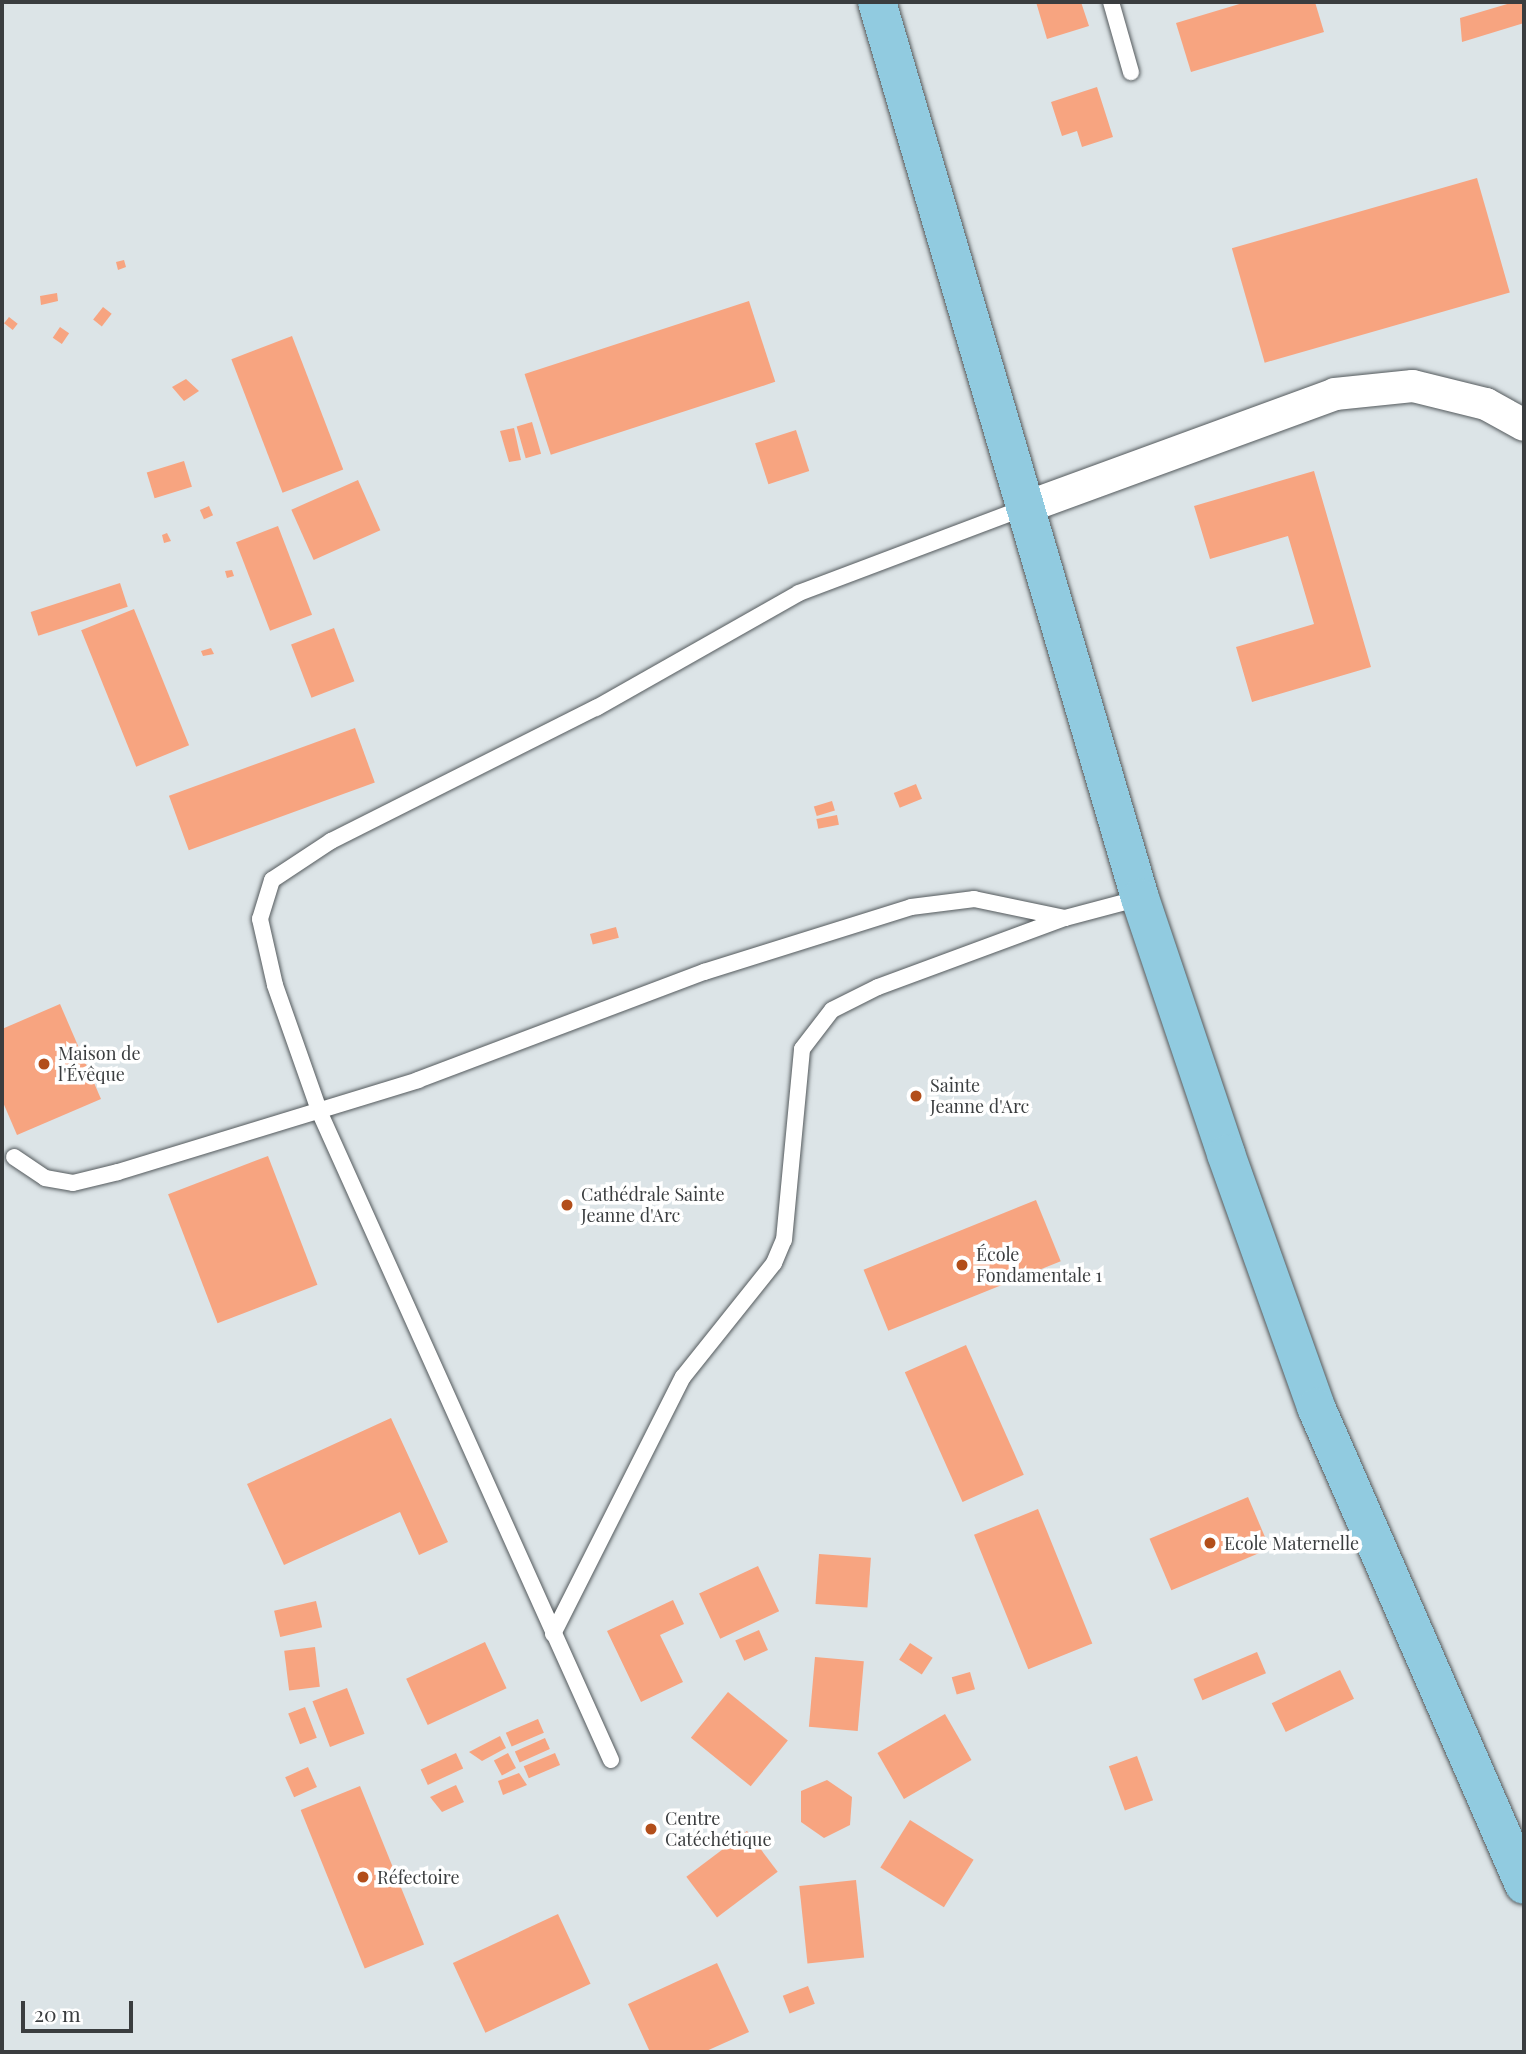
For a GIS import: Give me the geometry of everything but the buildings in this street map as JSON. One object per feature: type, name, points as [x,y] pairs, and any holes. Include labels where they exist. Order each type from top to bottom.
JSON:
[{"type":"main road","points":[[877,2],[1140,898],[1316,1407],[1524,1885]]},
{"type":"street","points":[[1024,508],[1335,394],[1413,386],[1486,404],[1524,425]]},
{"type":"lane","points":[[1111,2],[1131,72]]},
{"type":"lane","points":[[611,1759],[320,1113],[275,985],[260,919],[272,880],[331,841],[596,708],[799,593],[1024,508]]},
{"type":"lane","points":[[553,1634],[683,1377],[774,1263],[784,1240],[802,1049],[832,1010],[878,987],[1065,918],[1140,898]]},
{"type":"lane","points":[[14,1157],[45,1178],[73,1183],[320,1113],[704,972],[911,906],[974,899],[1065,918]]},
{"type":"place","name":"Maison de l'Évêque","points":[[44,1064]]},
{"type":"place","name":"Sainte Jeanne d'Arc","points":[[916,1096]]},
{"type":"place","name":"Cathédrale Sainte Jeanne d'Arc","points":[[567,1205]]},
{"type":"place","name":"École Fondamentale 1","points":[[962,1265]]},
{"type":"place","name":"Ecole Maternelle","points":[[1210,1543]]},
{"type":"place","name":"Centre Catéchétique","points":[[651,1829]]},
{"type":"place","name":"Réfectoire","points":[[363,1877]]}]
